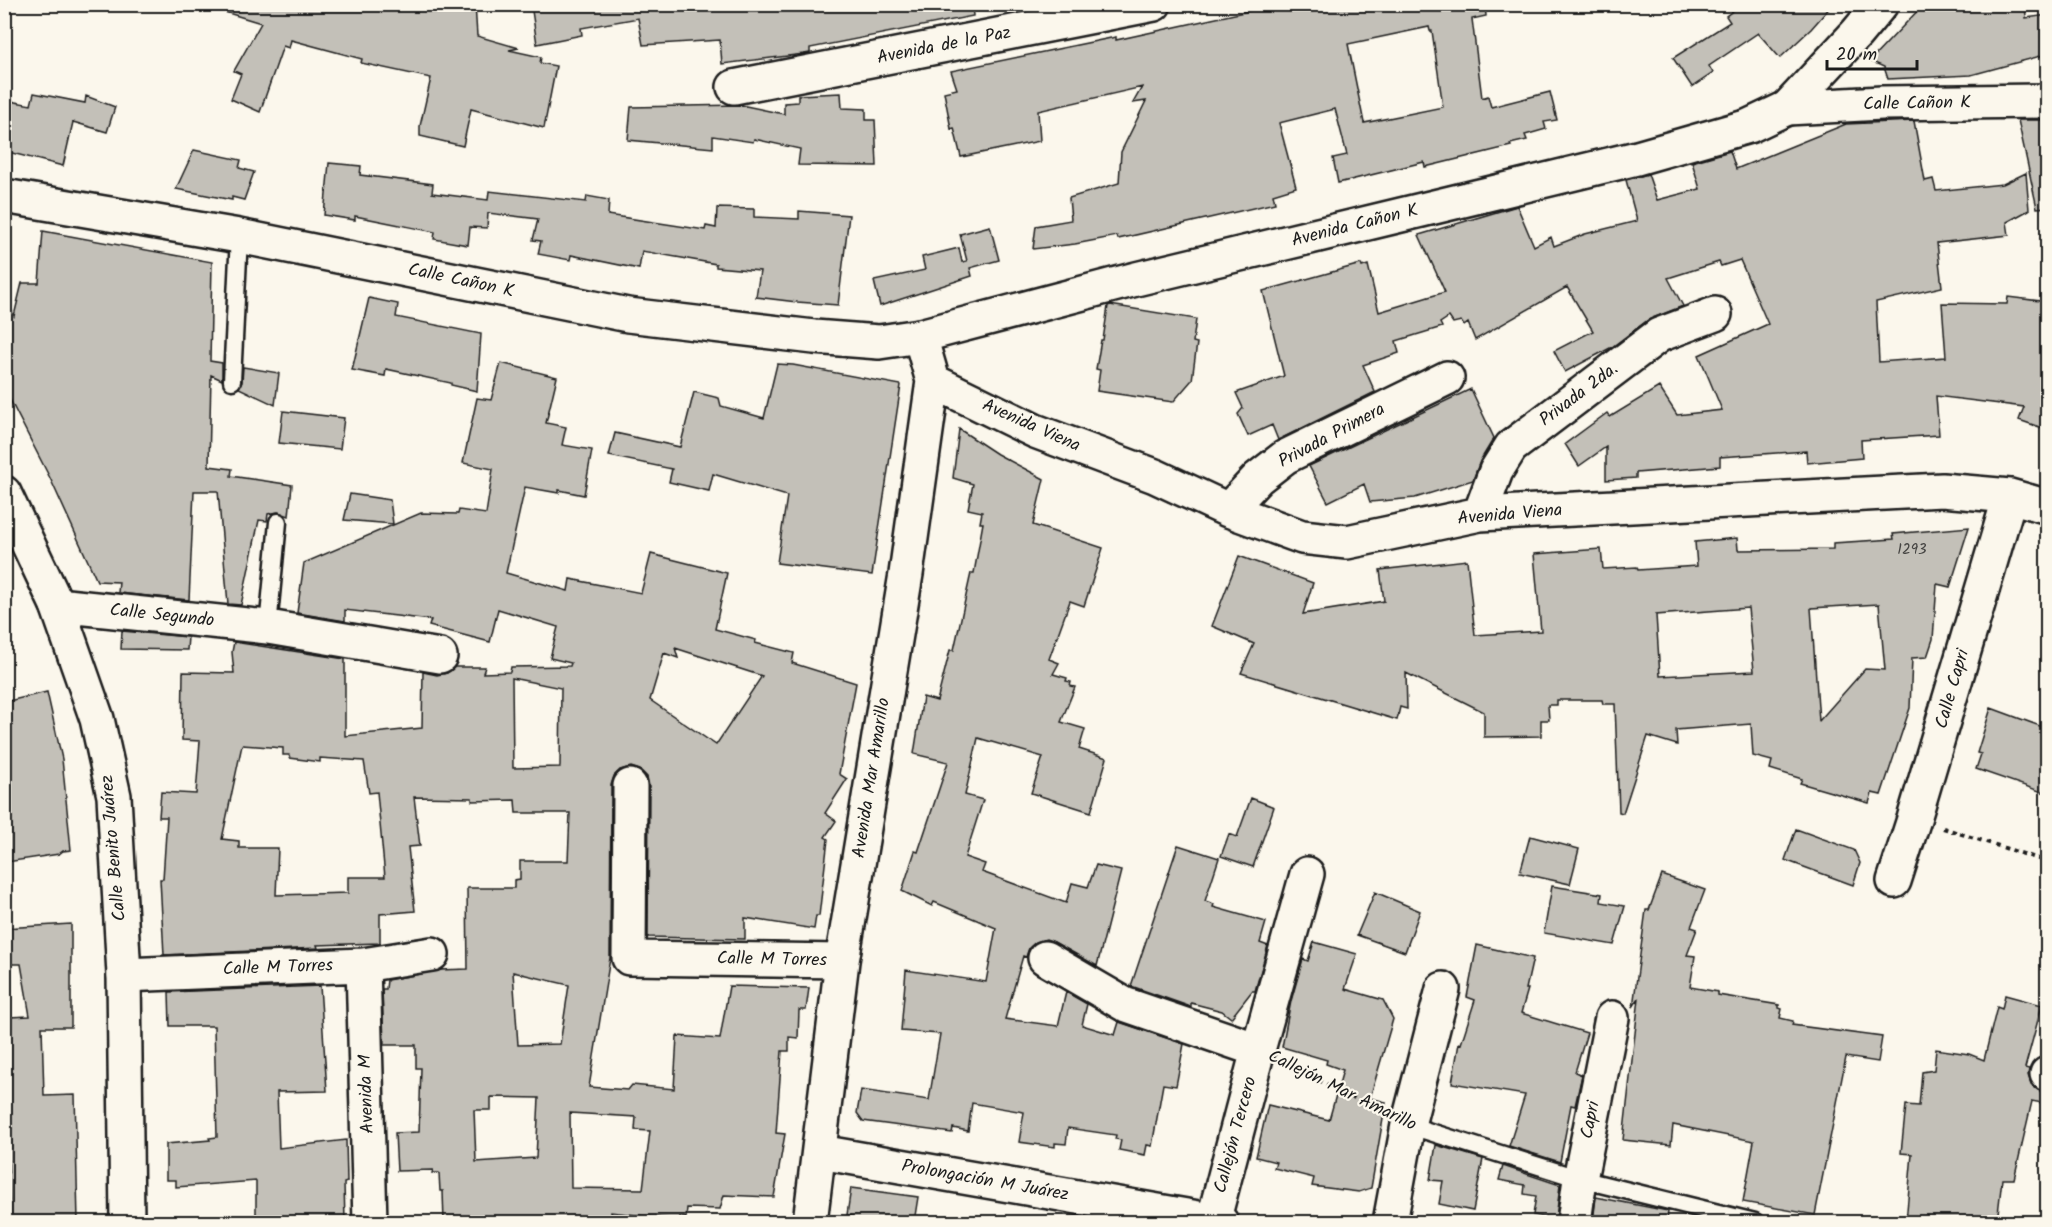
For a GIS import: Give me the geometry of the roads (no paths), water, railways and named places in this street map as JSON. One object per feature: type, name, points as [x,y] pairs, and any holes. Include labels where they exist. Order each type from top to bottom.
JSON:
[{"type":"street","name":"Avenida de la Paz","points":[[734,87],[1154,4]]},
{"type":"street","points":[[1787,108],[1881,4]]},
{"type":"street","name":"Calle Cañon K","points":[[1787,108],[1882,103],[2048,101]]},
{"type":"street","name":"Avenida Cañon K","points":[[920,336],[1136,279],[1637,158],[1749,126],[1787,108]]},
{"type":"street","name":"Calle Cañon K","points":[[4,196],[239,236],[628,315],[814,337],[879,342],[920,336]]},
{"type":"street","name":"Privada 2da.","points":[[1480,514],[1496,471],[1511,447],[1659,335],[1715,314]]},
{"type":"street","name":"Avenida Mar Amarillo","points":[[810,1222],[842,961],[906,574],[933,381],[920,336]]},
{"type":"street","name":"Privada Primera","points":[[1228,510],[1258,478],[1285,458],[1447,378]]},
{"type":"street","name":"Avenida Viena","points":[[933,381],[1035,431],[1155,476],[1228,510],[1302,537],[1347,542],[1480,514],[1942,490],[2010,496],[2048,507]]},
{"type":"street","name":"Calle Benito Juárez","points":[[4,493],[57,606],[97,719],[114,796],[124,975],[127,1222]]},
{"type":"street","name":"Calle Capri","points":[[1894,881],[2010,496]]},
{"type":"street","name":"Calle Segundo","points":[[57,606],[268,627],[440,656]]},
{"type":"street","name":"Calle M Torres","points":[[630,786],[629,958],[842,961]]},
{"type":"street","name":"Callejón Tercero","points":[[1216,1222],[1258,1050],[1307,874]]},
{"type":"street","name":"Calle M Torres","points":[[124,975],[363,965],[432,954]]},
{"type":"street","name":"Callejón Mar Amarillo","points":[[1045,958],[1124,1004],[1258,1050]]},
{"type":"street","name":"Avenida M","points":[[363,965],[370,1222]]},
{"type":"street","points":[[1390,1222],[1408,1125],[1443,989]]},
{"type":"street","name":"Capri","points":[[1574,1222],[1580,1179],[1612,1018]]},
{"type":"street","name":"Prolongación M Juárez","points":[[820,1152],[1216,1222]]},
{"type":"lane","points":[[232,381],[239,236]]},
{"type":"lane","points":[[268,627],[278,522]]},
{"type":"lane","name":"Callejón Mar Amarillo","points":[[1408,1125],[1580,1179],[1755,1222]]}]
